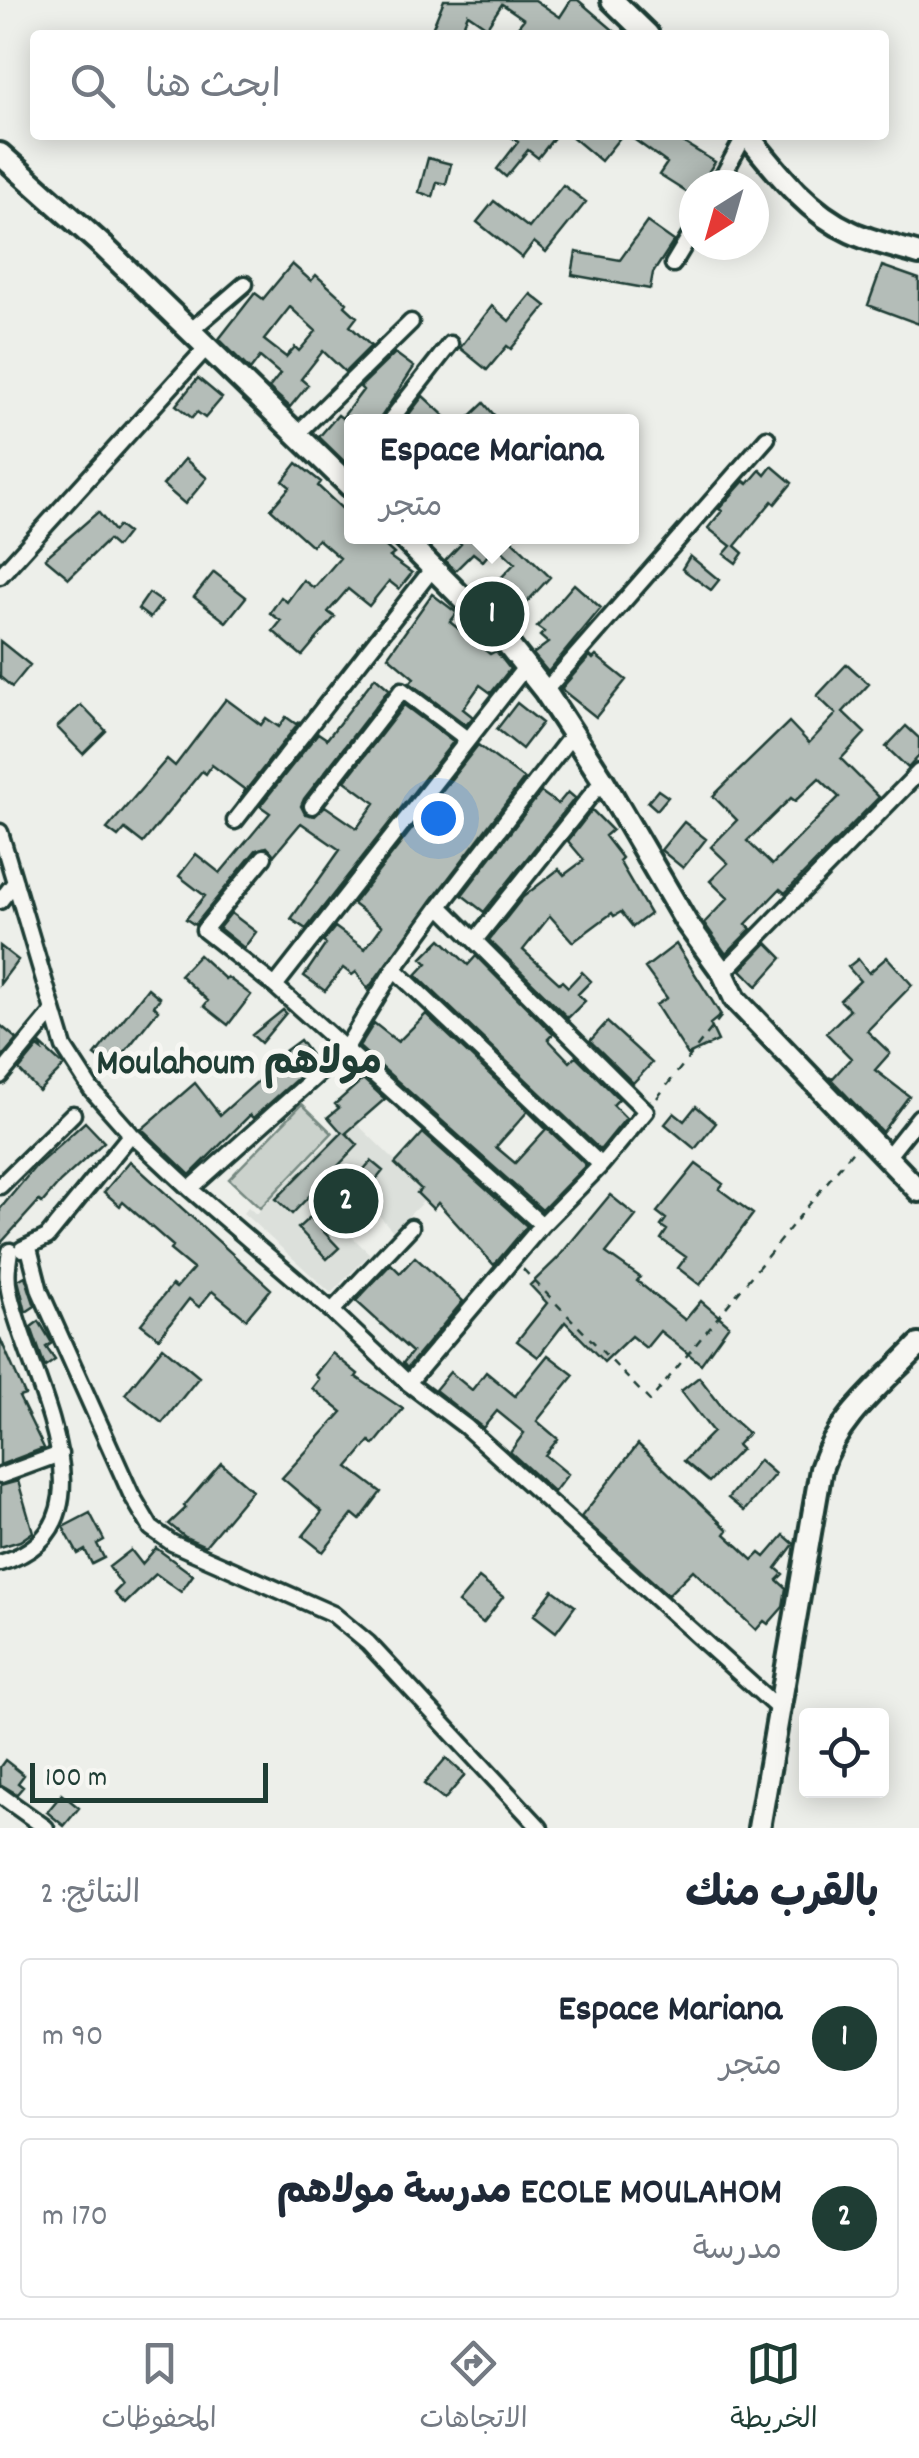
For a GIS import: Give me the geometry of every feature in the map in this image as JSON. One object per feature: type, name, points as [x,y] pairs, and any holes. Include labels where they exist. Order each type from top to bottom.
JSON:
[{"type":"street","points":[[612,0],[643,30]]},
{"type":"street","points":[[726,170],[743,140]]},
{"type":"street","points":[[750,140],[788,185],[818,212],[850,232],[919,254]]},
{"type":"street","points":[[0,154],[344,474]]},
{"type":"street","points":[[672,264],[679,253]]},
{"type":"street","points":[[188,332],[245,284]]},
{"type":"street","points":[[297,434],[411,322]]},
{"type":"street","points":[[395,414],[450,344]]},
{"type":"street","points":[[0,576],[207,347]]},
{"type":"street","points":[[545,691],[768,438]]},
{"type":"street","points":[[413,544],[545,691],[603,780],[686,922],[724,973],[735,999],[919,1191]]},
{"type":"street","points":[[235,821],[434,568]]},
{"type":"street","points":[[274,986],[526,666]]},
{"type":"street","points":[[312,806],[402,690],[467,739]]},
{"type":"street","points":[[190,1189],[344,1052],[394,969],[572,734]]},
{"type":"street","points":[[724,973],[919,772]]},
{"type":"street","points":[[476,940],[603,780]]},
{"type":"street","points":[[0,832],[64,1047],[91,1089],[131,1134],[190,1189],[332,1311],[408,1384],[465,1426],[781,1711]]},
{"type":"street","points":[[264,856],[204,930],[274,986],[542,1225]]},
{"type":"street","points":[[0,901],[15,882]]},
{"type":"street","points":[[408,1384],[513,1258],[646,1111],[440,906]]},
{"type":"street","points":[[394,969],[601,1165]]},
{"type":"street","points":[[0,1076],[53,1012]]},
{"type":"street","points":[[0,1186],[73,1114]]},
{"type":"street","points":[[888,1156],[919,1117]]},
{"type":"street","points":[[2,1556],[23,1556],[38,1544],[51,1528],[60,1504],[60,1454],[51,1411],[13,1310],[5,1256],[48,1237],[131,1134]]},
{"type":"street","points":[[332,1311],[412,1226]]},
{"type":"street","points":[[29,1248],[40,1292],[131,1494],[151,1528],[172,1543],[333,1614],[379,1654],[540,1828]]},
{"type":"street","points":[[759,1828],[821,1469],[838,1429],[919,1345]]},
{"type":"street","points":[[0,1476],[60,1454]]},
{"type":"street","points":[[0,1795],[46,1828]]},
{"type":"path","points":[[646,1111],[735,999]]},
{"type":"path","points":[[513,1258],[650,1400],[865,1136]]},
{"type":"shaded area","points":[[302,1104],[332,1133],[260,1208],[229,1179]]},
{"type":"shaded area","points":[[351,1118],[430,1195],[393,1231],[376,1212],[368,1210],[359,1216],[350,1235],[370,1254],[331,1293],[243,1213],[248,1207],[256,1214]]},
{"type":"building","points":[[444,0],[535,0],[560,17],[571,0],[578,0],[613,30],[515,30],[524,19],[502,4],[487,27],[468,14],[461,30],[432,29]]},
{"type":"building","points":[[515,140],[552,140],[538,158],[528,150],[506,177],[497,169],[518,142]]},
{"type":"building","points":[[576,140],[618,140],[601,161]]},
{"type":"building","points":[[635,140],[679,140],[715,162],[710,170],[679,170],[679,188],[659,175],[667,163]]},
{"type":"building","points":[[428,158],[451,164],[446,184],[437,182],[433,197],[419,192]]},
{"type":"building","points":[[563,185],[586,202],[546,252],[534,242],[522,258],[477,222],[494,201],[529,228]]},
{"type":"building","points":[[647,222],[674,241],[653,273],[650,289],[572,275],[576,252],[620,260]]},
{"type":"building","points":[[292,264],[311,281],[316,275],[347,303],[345,306],[357,317],[350,326],[371,346],[345,372],[323,351],[301,379],[308,385],[290,407],[269,388],[280,374],[260,357],[250,370],[219,339],[255,293],[263,299]],"holes":[[[290,307],[316,331],[299,351],[295,347],[286,357],[264,340]]]},
{"type":"building","points":[[882,266],[919,279],[919,324],[868,305]]},
{"type":"building","points":[[531,294],[546,306],[511,349],[507,346],[487,370],[460,348],[492,306],[509,321]]},
{"type":"building","points":[[395,353],[414,367],[383,414],[345,414],[363,390],[360,387]]},
{"type":"building","points":[[198,378],[222,398],[205,418],[197,412],[192,418],[176,405]]},
{"type":"building","points":[[423,396],[442,414],[409,414]]},
{"type":"building","points":[[484,403],[493,414],[472,414]]},
{"type":"building","points":[[338,415],[344,415],[344,461],[319,437]]},
{"type":"building","points":[[185,459],[207,478],[185,504],[163,485]]},
{"type":"building","points":[[297,463],[321,482],[318,486],[344,510],[344,544],[383,544],[394,554],[390,557],[412,573],[399,589],[389,581],[369,606],[348,589],[328,612],[335,617],[302,656],[273,631],[281,621],[270,613],[281,597],[287,602],[303,580],[314,588],[340,558],[318,539],[312,546],[271,509],[290,487],[283,481]]},
{"type":"building","points":[[772,466],[792,483],[735,546],[743,553],[736,563],[724,554],[731,546],[708,528],[744,481],[748,484],[760,470],[765,475]]},
{"type":"building","points":[[98,512],[114,531],[118,526],[127,533],[116,547],[108,540],[69,578],[45,558]]},
{"type":"building","points":[[461,544],[516,544],[550,577],[515,615],[519,619],[511,628],[482,598],[515,563],[496,545],[483,561],[473,553],[455,571],[445,561]]},
{"type":"building","points":[[690,556],[719,580],[711,590],[682,569]]},
{"type":"building","points":[[214,572],[246,597],[226,622],[194,597]]},
{"type":"building","points":[[574,584],[601,608],[548,672],[533,654],[548,643],[537,627]]},
{"type":"building","points":[[149,593],[162,602],[150,618],[138,609]]},
{"type":"building","points":[[432,594],[457,613],[450,622],[490,654],[496,651],[510,669],[491,693],[480,685],[463,709],[473,717],[466,725],[410,683],[414,678],[388,656]]},
{"type":"building","points":[[0,641],[30,665],[12,687],[0,677]]},
{"type":"building","points":[[590,656],[596,656],[626,680],[596,717],[561,689]]},
{"type":"building","points":[[847,664],[869,684],[843,712],[865,733],[841,759],[879,797],[785,893],[780,889],[746,924],[751,929],[726,954],[704,923],[728,898],[710,881],[728,863],[711,847],[737,820],[713,796],[789,722],[809,743],[836,714],[817,696]],"holes":[[[819,778],[839,797],[772,865],[747,841],[791,798],[795,801]]]},
{"type":"building","points":[[375,677],[389,689],[304,799],[301,806],[305,814],[315,816],[325,806],[357,828],[375,803],[345,781],[404,705],[453,742],[306,929],[291,919],[340,850],[301,823],[274,855],[267,847],[256,850],[195,925],[186,919],[205,896],[179,876],[196,854],[220,873],[270,813],[260,806],[318,733],[327,739]]},
{"type":"building","points":[[226,699],[261,725],[266,718],[279,727],[286,717],[296,724],[300,721],[243,794],[244,789],[212,765],[206,774],[202,771],[143,843],[125,829],[118,837],[107,829],[167,759],[175,766]]},
{"type":"building","points":[[517,703],[542,723],[522,749],[497,729]]},
{"type":"building","points":[[81,705],[106,731],[83,754],[57,727]]},
{"type":"building","points":[[906,726],[919,738],[919,756],[908,768],[886,747]]},
{"type":"building","points":[[478,745],[524,779],[368,989],[356,972],[352,975],[343,968],[325,991],[304,976],[326,944],[323,942],[335,927],[365,949],[382,926],[353,904]]},
{"type":"building","points":[[658,790],[668,797],[657,810],[648,802]]},
{"type":"building","points":[[541,792],[558,804],[568,792],[575,798],[484,912],[462,895]]},
{"type":"building","points":[[592,810],[612,830],[605,836],[622,858],[619,861],[650,914],[633,927],[621,912],[614,916],[612,913],[573,942],[550,916],[523,950],[559,983],[562,981],[568,987],[582,972],[591,981],[578,994],[585,1001],[568,1018],[489,940],[523,897],[559,869],[564,875],[584,860],[568,841]]},
{"type":"building","points":[[684,822],[706,839],[683,868],[661,850]]},
{"type":"building","points":[[231,913],[256,932],[244,948],[219,928]]},
{"type":"building","points":[[441,939],[468,965],[476,956],[553,1034],[548,1039],[570,1062],[576,1056],[619,1099],[613,1105],[626,1118],[600,1150],[416,975],[427,963],[422,958]]},
{"type":"building","points":[[767,943],[782,958],[757,986],[741,970]]},
{"type":"building","points":[[676,944],[721,1015],[710,1024],[718,1041],[688,1055],[656,1005],[667,998],[645,968]]},
{"type":"building","points":[[0,946],[18,960],[0,984]]},
{"type":"building","points":[[199,955],[225,979],[251,995],[228,1025],[204,1006],[208,1001],[180,975]]},
{"type":"building","points":[[887,957],[912,985],[867,1031],[890,1053],[875,1070],[909,1096],[882,1132],[829,1077],[832,1079],[851,1058],[826,1033],[850,1010],[840,1000],[860,981],[848,967],[858,959],[869,973]]},
{"type":"building","points":[[148,988],[160,998],[154,1006],[158,1010],[112,1068],[95,1055]]},
{"type":"building","points":[[283,1010],[286,1013],[261,1043],[252,1035]]},
{"type":"building","points":[[426,1014],[586,1165],[542,1210],[359,1047],[374,1023],[398,1042]],"holes":[[[528,1111],[546,1129],[515,1163],[496,1147]]]},
{"type":"building","points":[[607,1022],[652,1063],[633,1083],[590,1041]]},
{"type":"building","points":[[0,1025],[17,1039],[0,1059]]},
{"type":"building","points":[[300,1040],[316,1062],[253,1118],[250,1115],[190,1175],[142,1129],[195,1083],[220,1115]]},
{"type":"building","points":[[40,1044],[64,1066],[39,1091],[19,1070],[38,1047],[42,1050]]},
{"type":"building","points":[[363,1079],[385,1099],[346,1133],[358,1145],[292,1214],[276,1199],[342,1133],[328,1117],[339,1108],[335,1104]]},
{"type":"building","points":[[696,1106],[716,1123],[695,1149],[665,1124],[674,1113],[684,1121]]},
{"type":"building","points":[[85,1122],[104,1142],[42,1203],[39,1201],[0,1244],[0,1209],[35,1167]]},
{"type":"building","points":[[423,1133],[527,1226],[494,1265],[438,1203],[433,1209],[417,1193],[421,1189],[395,1164]]},
{"type":"building","points":[[130,1161],[271,1289],[246,1319],[212,1291],[199,1307],[189,1299],[159,1338],[141,1324],[172,1285],[176,1288],[193,1269],[123,1202],[120,1206],[104,1192]]},
{"type":"building","points":[[371,1161],[383,1171],[355,1206],[342,1195]]},
{"type":"building","points":[[696,1164],[723,1184],[719,1189],[753,1214],[700,1285],[678,1268],[686,1257],[661,1239],[667,1230],[661,1226],[666,1219],[657,1212]]},
{"type":"building","points":[[610,1195],[636,1216],[606,1253],[640,1277],[637,1281],[685,1320],[701,1301],[729,1325],[701,1364],[660,1331],[646,1348],[631,1336],[604,1362],[565,1322],[538,1357],[517,1341],[547,1303],[530,1285]]},
{"type":"building","points":[[310,1217],[339,1248],[327,1259],[298,1228]]},
{"type":"building","points":[[415,1257],[463,1301],[407,1368],[403,1363],[412,1352],[356,1301],[391,1264],[400,1273]]},
{"type":"building","points":[[25,1276],[35,1306],[26,1312],[18,1280]]},
{"type":"building","points":[[39,1321],[52,1343],[46,1347],[55,1360],[45,1367],[31,1327]]},
{"type":"building","points":[[0,1338],[25,1395],[19,1397],[44,1448],[0,1465]]},
{"type":"building","points":[[163,1347],[199,1377],[162,1423],[125,1394]]},
{"type":"building","points":[[332,1353],[358,1374],[356,1377],[403,1409],[374,1445],[370,1441],[348,1467],[381,1492],[360,1520],[353,1514],[323,1552],[303,1536],[322,1512],[282,1478],[342,1412],[312,1388],[319,1379],[315,1375]]},
{"type":"building","points":[[548,1355],[574,1375],[537,1421],[558,1439],[545,1455],[568,1474],[554,1492],[510,1452],[524,1433],[497,1411],[483,1428],[435,1390],[450,1372],[472,1390],[486,1372],[515,1396]]},
{"type":"building","points":[[699,1377],[728,1415],[748,1433],[737,1445],[741,1449],[709,1482],[684,1461],[713,1432],[681,1391]]},
{"type":"building","points":[[638,1444],[728,1530],[725,1534],[753,1560],[760,1553],[765,1557],[784,1535],[794,1544],[776,1568],[783,1574],[777,1580],[786,1588],[783,1607],[768,1624],[764,1621],[756,1630],[693,1570],[668,1595],[581,1517]]},
{"type":"building","points":[[759,1460],[775,1474],[744,1511],[728,1498]]},
{"type":"building","points":[[221,1463],[252,1490],[205,1546],[169,1524]]},
{"type":"building","points":[[18,1481],[33,1532],[0,1547],[0,1486]]},
{"type":"building","points":[[90,1513],[104,1540],[97,1544],[104,1558],[92,1564],[85,1550],[78,1554],[63,1527]]},
{"type":"building","points":[[156,1548],[193,1575],[181,1592],[156,1574],[125,1604],[114,1593],[122,1585],[109,1567],[131,1550],[142,1564]]},
{"type":"building","points":[[479,1578],[503,1597],[483,1623],[458,1603]]},
{"type":"building","points":[[553,1590],[575,1606],[556,1632],[534,1615]]},
{"type":"building","points":[[446,1758],[465,1775],[444,1800],[424,1784]]},
{"type":"building","points":[[5,1760],[24,1775],[18,1783],[23,1787],[17,1794],[0,1784],[0,1767]]},
{"type":"building","points":[[62,1794],[79,1808],[64,1826],[47,1812]]},
{"type":"place","name":"Espace Mariana","points":[[492,614]]},
{"type":"place","name":"ECOLE MOULAHOM مدرسة مولاهم","points":[[346,1201]]},
{"type":"district","name":"Moulahoum مولاهم","points":[[239,1060]]}]
